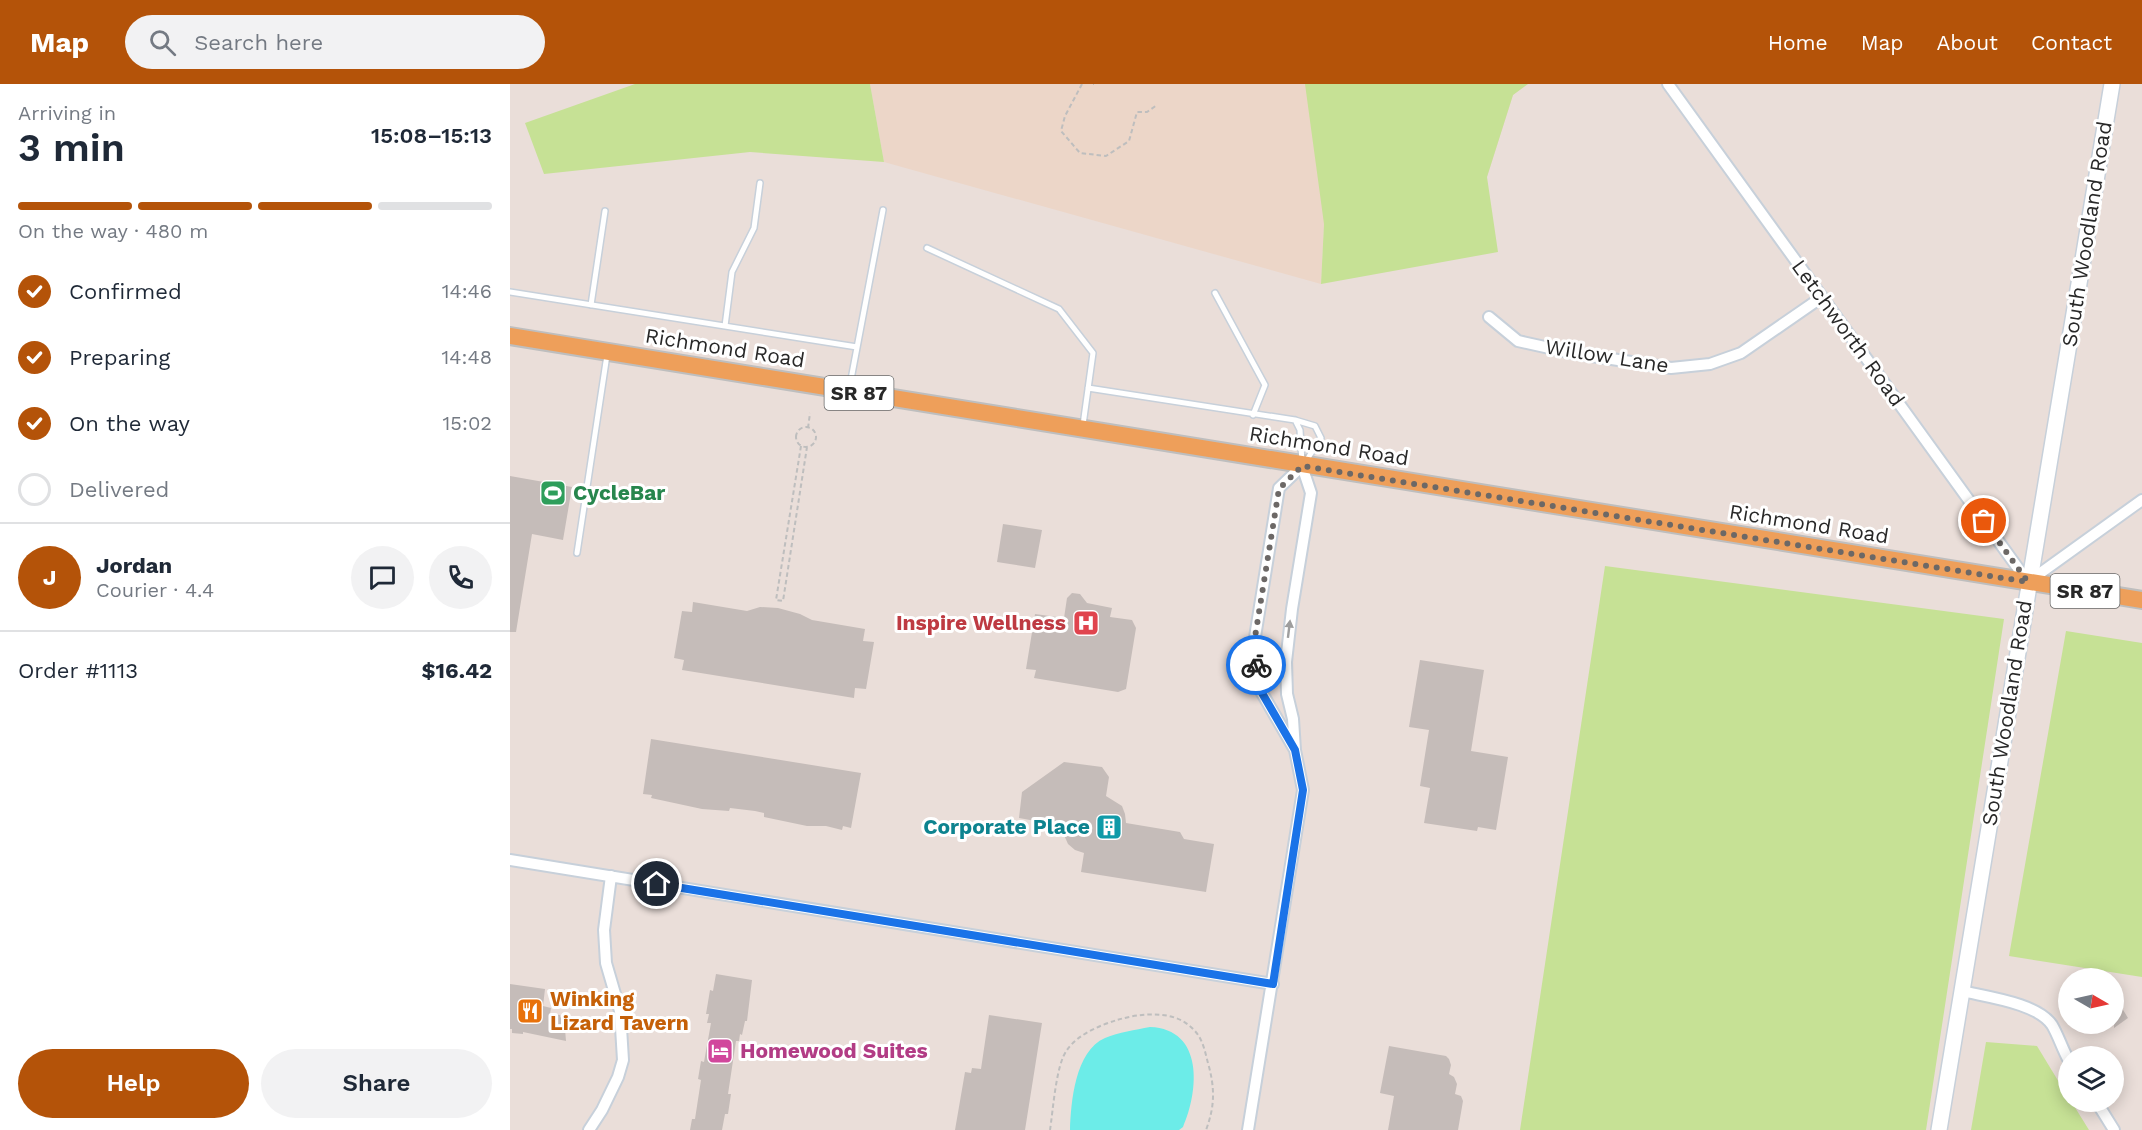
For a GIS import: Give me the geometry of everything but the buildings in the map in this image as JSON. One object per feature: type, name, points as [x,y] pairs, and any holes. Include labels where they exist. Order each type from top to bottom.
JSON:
[{"type":"main road","name":"Richmond Road","points":[[510,336],[1302,466],[2142,600]]},
{"type":"street","name":"Letchworth Road","points":[[1668,84],[2028,582]]},
{"type":"street","name":"South Woodland Road","points":[[1939,1130],[2112,84]]},
{"type":"street","name":"Willow Lane","points":[[1489,317],[1518,341],[1572,353],[1671,368],[1710,364],[1742,353],[1822,297]]},
{"type":"street","points":[[1248,1130],[1303,790],[1295,750],[1293,719],[1287,694],[1286,662],[1292,609],[1311,493],[1302,466],[1279,489],[1255,637],[1256,669],[1262,693],[1295,750]]},
{"type":"street","points":[[2028,582],[2142,500]]},
{"type":"street","points":[[510,860],[1273,984]]},
{"type":"street","points":[[589,1130],[602,1110],[618,1077],[623,1060],[620,1011],[606,963],[604,930],[611,876]]},
{"type":"street","points":[[1962,991],[2031,1008],[2051,1024],[2061,1046]]},
{"type":"street","points":[[2103,1112],[2114,1130]]},
{"type":"lane","points":[[725,326],[732,272],[754,228],[760,183]]},
{"type":"lane","points":[[848,391],[883,210]]},
{"type":"lane","points":[[591,305],[605,211]]},
{"type":"lane","points":[[927,248],[1059,309],[1093,353],[1083,429]]},
{"type":"lane","points":[[510,292],[857,347]]},
{"type":"lane","points":[[1215,293],[1265,384],[1253,415]]},
{"type":"lane","points":[[577,552],[608,352]]},
{"type":"lane","points":[[1088,388],[1294,420],[1315,426],[1321,438],[1302,466]]},
{"type":"lane","points":[[1294,420],[1300,430],[1302,466]]},
{"type":"path","points":[[1082,84],[1065,116],[1061,131],[1080,153],[1106,156],[1129,141],[1137,112],[1147,112],[1157,105]]},
{"type":"path","points":[[808,428],[810,413]]},
{"type":"path","points":[[808,428],[816,436],[813,444],[807,447],[801,446],[796,435],[800,430],[808,428]]},
{"type":"path","points":[[801,446],[776,600],[783,601],[807,447]]},
{"type":"path","points":[[1050,1130],[1061,1061],[1067,1050],[1087,1033],[1107,1023],[1143,1013],[1179,1019],[1194,1030],[1204,1046],[1214,1083],[1212,1115],[1206,1130]]},
{"type":"shaded area","points":[[870,84],[1526,84],[1513,95],[1487,177],[1324,224],[1321,284],[884,162]]},
{"type":"green space","points":[[635,84],[870,84],[884,162],[750,152],[544,174],[525,123]]},
{"type":"green space","points":[[1305,84],[1528,84],[1513,95],[1487,177],[1498,252],[1321,284],[1324,224]]},
{"type":"green space","points":[[1605,566],[2004,619],[1926,1130],[1520,1130]]},
{"type":"green space","points":[[2066,631],[2142,643],[2142,977],[2124,974],[2124,968],[2085,968],[2009,956]]},
{"type":"green space","points":[[1986,1042],[2037,1046],[2058,1081],[2058,1112],[2078,1112],[2089,1130],[1971,1130]]},
{"type":"water","points":[[1150,1027],[1168,1030],[1180,1038],[1193,1064],[1192,1096],[1183,1127],[1179,1130],[1070,1130],[1077,1078],[1087,1054],[1105,1038]]},
{"type":"way so far","points":[[1256,665],[1255,637],[1279,489],[1302,466],[2028,582],[1984,521]]},
{"type":"place","name":"CycleBar","points":[[553,493]]},
{"type":"place","name":"Inspire Wellness","points":[[1086,623]]},
{"type":"place","name":"Corporate Place","points":[[1109,827]]},
{"type":"place","name":"Winking Lizard Tavern","points":[[530,1011]]},
{"type":"place","name":"Homewood Suites","points":[[720,1051]]},
{"type":"route","points":[[657,884],[1273,984],[1303,790],[1295,750],[1262,693],[1256,665]]}]
